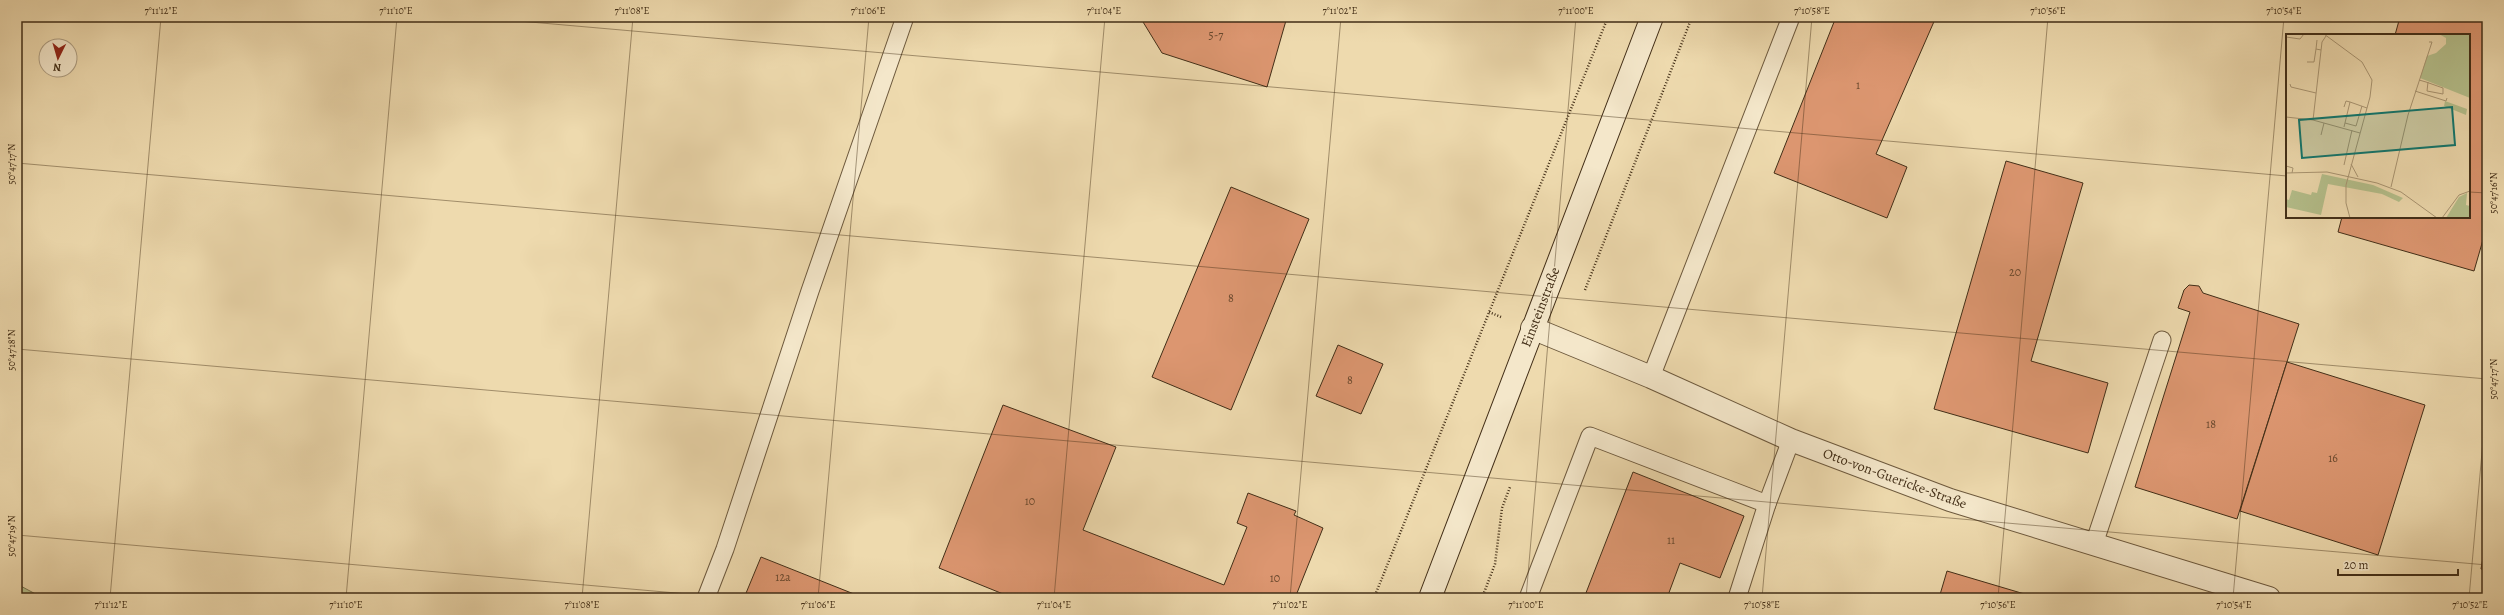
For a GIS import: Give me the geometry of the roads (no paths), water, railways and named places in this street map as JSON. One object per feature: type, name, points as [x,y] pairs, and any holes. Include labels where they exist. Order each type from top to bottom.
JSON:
[{"type":"street","name":"Einsteinstraße","points":[[1430,598],[1652,17]]},
{"type":"street","name":"Otto-von-Guericke-Straße","points":[[1532,328],[1651,377],[1791,440],[1950,500],[2269,598]]},
{"type":"lane","points":[[706,598],[725,549],[810,291],[905,17]]},
{"type":"lane","points":[[1651,377],[1791,17]]},
{"type":"lane","points":[[2094,544],[2162,340]]},
{"type":"lane","points":[[1528,598],[1590,436],[1767,504]]},
{"type":"lane","points":[[1737,598],[1767,504],[1791,440]]}]
